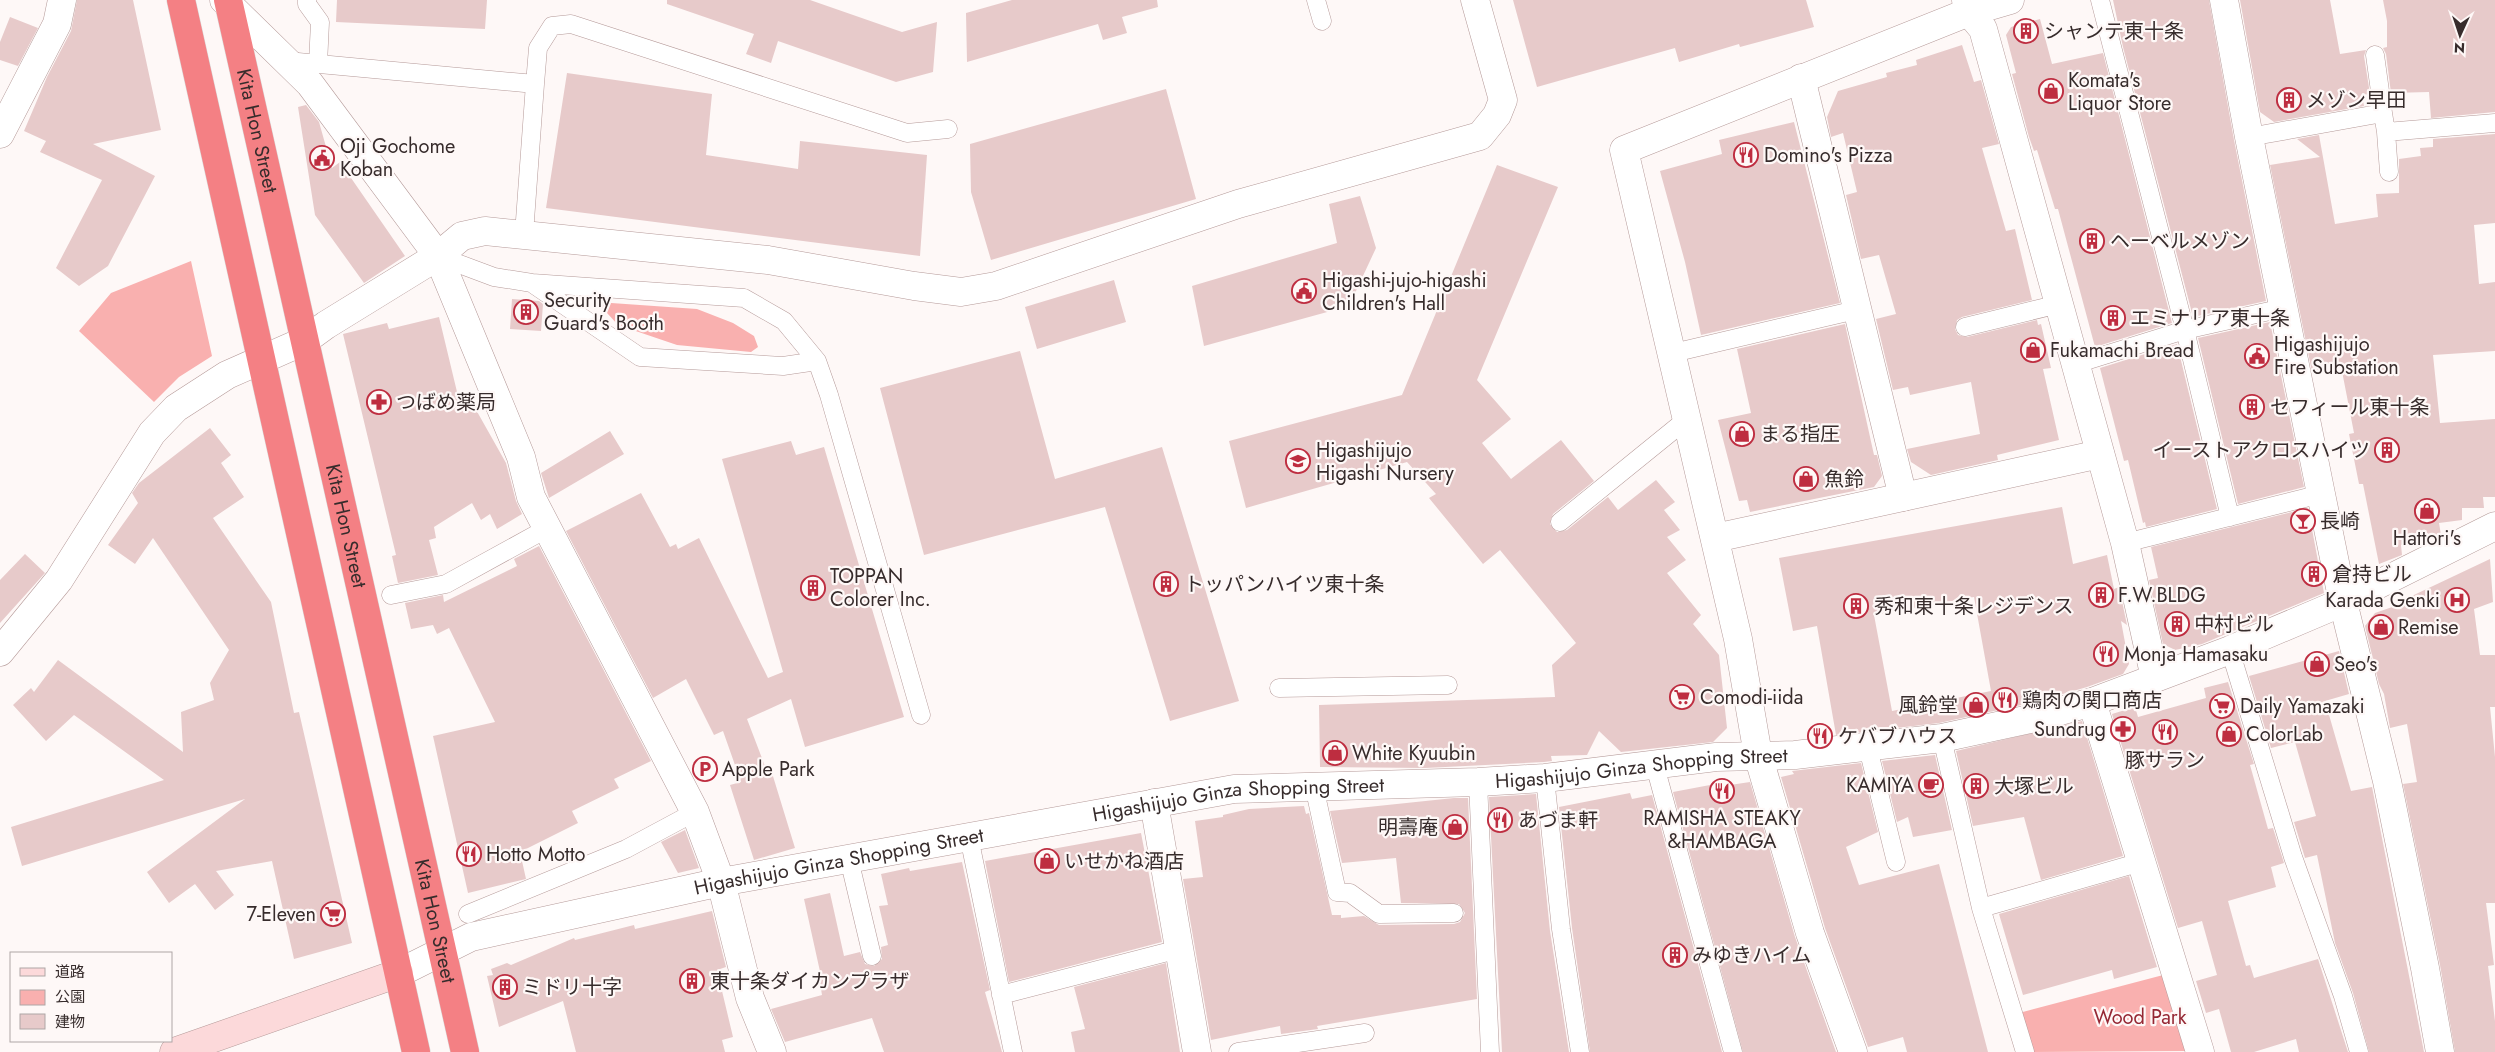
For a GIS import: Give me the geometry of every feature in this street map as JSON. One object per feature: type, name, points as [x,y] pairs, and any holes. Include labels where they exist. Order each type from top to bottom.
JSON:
[{"type":"highway","points":[[181,0],[416,1052]]},
{"type":"highway","name":"Kita Hon Street","points":[[227,2],[465,1052]]},
{"type":"street","points":[[0,134],[57,24],[62,0]]},
{"type":"street","points":[[3,642],[59,580],[152,433],[176,408],[227,375],[304,342],[326,324],[438,256],[462,236],[485,231],[524,234],[768,260],[914,286],[961,292],[996,286],[1238,204],[1480,136],[1497,115],[1503,100],[1475,0]]},
{"type":"street","points":[[1853,1052],[1810,933],[1758,755],[1738,638],[1624,150],[1800,78],[1968,6],[2010,0]]},
{"type":"street","points":[[2224,0],[2249,137],[2343,602],[2387,782],[2426,968],[2440,1052]]},
{"type":"street","points":[[227,2],[310,84],[438,256],[521,457],[531,497],[695,812],[721,882],[750,998],[772,1052]]},
{"type":"street","points":[[1968,6],[1983,28],[2124,543],[2156,678]]},
{"type":"street","points":[[1800,78],[1903,498]]},
{"type":"street","points":[[1715,538],[2100,454]]},
{"type":"street","name":"Higashijujo Ginza Shopping Street","points":[[399,973],[471,937],[721,882],[1234,789],[1478,782],[1545,778],[1716,757],[1795,755],[1942,738],[2039,717],[2092,702],[2230,650],[2343,602],[2495,526]]},
{"type":"street","points":[[2092,702],[2200,1052]]},
{"type":"street","points":[[1154,803],[1196,1052]]},
{"type":"street","points":[[174,1052],[213,1046],[399,973]]},
{"type":"lane","points":[[308,0],[307,4],[320,22],[318,64]]},
{"type":"lane","points":[[1316,0],[1322,21]]},
{"type":"lane","points":[[2100,0],[2185,330],[2230,517]]},
{"type":"lane","points":[[524,234],[538,48],[552,26],[571,24],[907,133],[948,129]]},
{"type":"lane","points":[[2375,55],[2384,113],[2389,172]]},
{"type":"lane","points":[[287,61],[535,84]]},
{"type":"lane","points":[[2249,137],[2384,113]]},
{"type":"lane","points":[[2386,132],[2495,123]]},
{"type":"lane","points":[[438,256],[494,277],[532,283],[744,298],[784,320],[817,361],[829,395],[921,715]]},
{"type":"lane","points":[[532,283],[640,357],[783,366],[817,361]]},
{"type":"lane","points":[[1966,327],[2059,304]]},
{"type":"lane","points":[[2076,364],[2185,330],[2283,308]]},
{"type":"lane","points":[[1672,353],[1856,310]]},
{"type":"lane","points":[[1560,522],[1687,419]]},
{"type":"lane","points":[[2124,543],[2321,494]]},
{"type":"lane","points":[[391,595],[446,584],[546,529]]},
{"type":"lane","points":[[2230,650],[2293,856],[2343,996],[2359,1052]]},
{"type":"lane","points":[[1279,688],[1448,685]]},
{"type":"lane","points":[[1942,738],[1981,908],[2025,1052]]},
{"type":"lane","points":[[1868,748],[1896,862]]},
{"type":"lane","points":[[1655,766],[1733,1052]]},
{"type":"lane","points":[[1545,778],[1561,929],[1580,1052]]},
{"type":"lane","points":[[1478,782],[1490,1052]]},
{"type":"lane","points":[[1314,786],[1338,892],[1350,892],[1379,914],[1454,913]]},
{"type":"lane","points":[[468,914],[626,849],[695,812]]},
{"type":"lane","points":[[969,837],[1013,1052]]},
{"type":"lane","points":[[849,859],[872,956]]},
{"type":"lane","points":[[1981,908],[2141,862]]},
{"type":"lane","points":[[1000,995],[1179,949]]},
{"type":"lane","points":[[1238,1052],[1364,1033]]},
{"type":"green space","points":[[191,261],[212,356],[179,377],[154,402],[79,331],[111,293]]},
{"type":"green space","points":[[597,302],[697,309],[733,323],[754,336],[758,347],[751,352],[677,345],[618,325]]},
{"type":"green space","name":"Wood Park","points":[[2167,974],[2186,1051],[2031,1052],[2019,1013]]},
{"type":"building","points":[[77,0],[133,0],[161,130],[93,144],[155,176],[108,266],[79,286],[56,268],[102,180],[40,152],[46,141],[24,131],[47,77],[71,31]]},
{"type":"building","points":[[337,0],[487,0],[485,29],[336,22]]},
{"type":"building","points":[[667,0],[810,0],[902,32],[937,22],[933,72],[896,82],[778,41],[771,63],[746,54],[754,34],[667,4]]},
{"type":"building","points":[[1012,0],[1157,0],[1158,7],[1122,17],[1127,33],[1103,40],[1098,24],[967,62],[966,13]]},
{"type":"building","points":[[1513,0],[1806,0],[1814,27],[1740,47],[1739,44],[1679,62],[1675,48],[1537,87]]},
{"type":"building","points":[[2113,0],[2209,0],[2266,301],[2193,317],[2123,47]]},
{"type":"building","points":[[2240,0],[2330,0],[2340,54],[2366,50],[2364,56],[2370,94],[2362,95],[2364,106],[2274,122],[2260,112]]},
{"type":"building","points":[[2383,0],[2495,0],[2495,112],[2431,118],[2429,92],[2391,93],[2386,54],[2383,48],[2387,47],[2387,21]]},
{"type":"building","points":[[10,17],[38,28],[18,66],[0,60],[0,42]]},
{"type":"building","points":[[2040,19],[2052,64],[2103,53],[2172,323],[2095,347],[2058,209],[2055,209],[2037,150],[2034,151],[2029,137],[2012,74],[2016,73],[2006,35],[2011,27]]},
{"type":"building","points":[[1962,45],[1974,82],[1981,80],[1999,144],[1982,148],[2006,231],[2015,229],[2032,300],[1962,317],[1957,320],[1955,329],[1958,335],[1967,337],[2037,320],[2038,325],[2041,324],[2051,368],[2043,369],[2059,440],[1997,455],[1998,460],[1931,475],[1911,462],[1907,449],[1980,434],[1971,382],[1910,395],[1908,387],[1893,390],[1876,319],[1896,314],[1879,255],[1861,259],[1846,195],[1857,192],[1843,133],[1831,137],[1827,117],[1838,91],[1887,77],[1886,73],[1917,65],[1916,60]]},
{"type":"building","points":[[567,73],[712,94],[706,155],[798,169],[800,141],[927,155],[920,256],[546,208]]},
{"type":"building","points":[[1166,89],[1196,199],[991,260],[971,192],[970,144]]},
{"type":"building","points":[[306,105],[319,122],[332,168],[340,162],[405,256],[364,283],[315,215],[298,107]]},
{"type":"building","points":[[1794,122],[1840,303],[1701,335],[1685,262],[1660,171],[1722,154],[1719,140]]},
{"type":"building","points":[[2495,134],[2495,223],[2474,225],[2479,284],[2495,282],[2495,351],[2433,355],[2440,423],[2495,419],[2495,497],[2483,497],[2484,508],[2462,508],[2462,520],[2439,523],[2441,535],[2401,545],[2402,555],[2379,564],[2363,484],[2359,484],[2349,434],[2354,433],[2341,366],[2312,372],[2270,165],[2320,157],[2297,139],[2319,135],[2335,224],[2378,217],[2376,194],[2399,193],[2399,159],[2421,156],[2420,148],[2433,147],[2433,139]]},
{"type":"building","points":[[1497,165],[1558,187],[1477,380],[1511,419],[1482,443],[1511,479],[1561,440],[1594,481],[1553,514],[1550,524],[1557,532],[1567,530],[1608,497],[1618,510],[1656,480],[1675,502],[1664,510],[1680,530],[1667,537],[1686,560],[1667,573],[1701,615],[1693,624],[1719,655],[1727,728],[1713,742],[1621,752],[1599,731],[1587,755],[1551,756],[1552,761],[1544,762],[1425,768],[1320,767],[1319,705],[1555,697],[1552,665],[1576,643],[1500,550],[1483,564],[1429,498],[1436,494],[1407,462],[1246,508],[1229,441],[1402,395]]},
{"type":"building","points":[[1360,196],[1376,248],[1349,306],[1204,346],[1192,286],[1337,243],[1329,204]]},
{"type":"building","points":[[1114,280],[1126,322],[1037,349],[1025,307]]},
{"type":"building","name":"Security Guard's Booth","points":[[512,299],[539,301],[543,304],[541,331],[510,329]]},
{"type":"building","points":[[439,317],[458,396],[466,392],[506,463],[516,501],[522,514],[497,529],[490,514],[481,520],[472,503],[434,527],[436,538],[429,540],[438,575],[398,583],[392,556],[396,555],[343,334],[387,323],[389,329]]},
{"type":"building","points":[[2270,322],[2304,487],[2238,504],[2198,338]]},
{"type":"building","points":[[1845,324],[1874,455],[1877,455],[1882,476],[1874,487],[1750,512],[1747,500],[1739,501],[1718,420],[1751,413],[1737,349]]},
{"type":"building","points":[[2177,344],[2217,509],[2146,527],[2145,522],[2143,523],[2128,460],[2124,461],[2100,368]]},
{"type":"building","points":[[1020,351],[1055,479],[1162,447],[1239,701],[1170,721],[1105,507],[924,555],[880,388]]},
{"type":"building","points":[[210,428],[231,455],[221,463],[244,497],[213,518],[271,602],[294,713],[299,712],[352,943],[294,959],[272,861],[216,871],[234,895],[215,910],[195,884],[169,903],[147,872],[245,799],[22,866],[11,827],[164,780],[74,715],[46,741],[13,705],[31,688],[34,692],[58,660],[183,752],[181,712],[214,700],[210,683],[229,650],[153,538],[135,564],[108,545],[138,503],[132,493],[139,483]]},
{"type":"building","points":[[610,431],[624,454],[549,498],[541,473]]},
{"type":"building","points":[[791,441],[796,455],[824,447],[904,717],[805,747],[791,699],[747,719],[768,774],[772,773],[795,848],[754,860],[730,785],[741,782],[723,731],[714,735],[686,679],[653,698],[566,531],[641,493],[670,547],[676,544],[678,549],[699,538],[768,678],[783,672],[722,459]]},
{"type":"building","name":"秀和東十条レジデンス","points":[[2062,507],[2073,564],[2107,555],[2114,589],[2119,587],[2127,625],[2121,621],[2129,664],[2123,674],[2035,702],[1939,723],[1836,735],[1817,626],[1793,631],[1779,558]],"holes":[[[1974,597],[1991,691],[1892,711],[1874,615]]]},
{"type":"building","points":[[2308,508],[2324,593],[2202,644],[2175,650],[2163,644],[2149,580],[2158,578],[2151,547]]},
{"type":"building","points":[[539,546],[651,761],[614,779],[619,788],[572,811],[578,823],[520,852],[526,879],[468,893],[433,736],[495,722],[449,628],[437,634],[433,625],[411,629],[405,603],[443,595],[444,602],[517,566],[514,559]]},
{"type":"building","points":[[25,554],[45,573],[0,623],[0,580]]},
{"type":"building","points":[[2490,559],[2493,602],[2474,609],[2480,655],[2495,655],[2495,707],[2490,707],[2495,757],[2495,903],[2486,903],[2494,965],[2488,966],[2495,1021],[2495,1052],[2455,1052],[2440,965],[2403,784],[2417,782],[2407,724],[2390,728],[2384,694],[2379,684],[2365,626],[2375,613],[2398,605],[2397,603]]},
{"type":"building","points":[[2339,651],[2349,694],[2325,701],[2351,791],[2372,787],[2424,1052],[2369,1052],[2353,993],[2335,943],[2317,855],[2305,858],[2294,822],[2316,816],[2295,742],[2271,748],[2249,676]]},
{"type":"building","points":[[2228,682],[2254,764],[2250,765],[2268,829],[2273,828],[2284,863],[2271,867],[2276,887],[2228,901],[2246,966],[2250,965],[2254,978],[2318,959],[2348,1052],[2299,1052],[2296,1039],[2254,1052],[2231,1052],[2219,1009],[2206,1013],[2196,981],[2217,975],[2202,921],[2178,928],[2112,714],[2135,707],[2138,717],[2206,698],[2204,688]]},
{"type":"building","points":[[2082,721],[2123,856],[2041,880],[2024,817],[1973,826],[1956,751]]},
{"type":"building","points":[[1935,755],[1952,830],[1913,837],[1908,817],[1897,822],[1882,761]]},
{"type":"building","points":[[1861,763],[1878,832],[1846,847],[1859,885],[1939,864],[1988,1052],[1907,1052],[1903,1037],[1868,1047],[1825,928],[1781,777],[1794,774],[1792,771]]},
{"type":"building","points":[[1750,782],[1795,937],[1836,1052],[1743,1052],[1673,792],[1710,785],[1710,788]]},
{"type":"building","points":[[1630,793],[1632,799],[1652,795],[1722,1052],[1590,1052],[1572,928],[1559,807]]},
{"type":"building","points":[[1536,794],[1550,931],[1569,1052],[1502,1052],[1489,797]]},
{"type":"building","points":[[1468,798],[1477,999],[1317,1026],[1318,1029],[1281,1034],[1280,1026],[1211,1040],[1183,879],[1203,877],[1195,821],[1223,817],[1223,815],[1249,809],[1304,806],[1306,814],[1309,813],[1332,915],[1341,915],[1341,918],[1364,916],[1379,925],[1454,924],[1460,922],[1465,913],[1459,904],[1401,903],[1396,858],[1342,863],[1330,811]]},
{"type":"building","points":[[685,830],[699,868],[678,873],[661,842]]},
{"type":"building","points":[[1141,833],[1162,942],[1009,982],[985,861]]},
{"type":"building","points":[[962,862],[990,990],[985,992],[1002,1052],[884,1052],[872,1018],[785,1042],[771,1009],[822,995],[819,977],[821,976],[804,899],[830,893],[844,956],[860,952],[865,964],[874,966],[882,959],[881,947],[888,945],[879,906],[888,905],[881,874],[909,868],[910,871]]},
{"type":"building","points":[[2129,876],[2157,967],[2114,979],[2112,970],[2023,995],[1999,914]]},
{"type":"building","points":[[712,911],[726,967],[717,970],[733,1037],[722,1040],[725,1052],[576,1052],[563,1001],[499,1027],[487,976],[493,975],[491,969],[507,963],[511,965],[574,938],[575,940],[634,925],[635,929]]},
{"type":"building","points":[[1166,963],[1180,1052],[1075,1052],[1071,1032],[1085,1029],[1074,987]]},
{"type":"place","name":"シャンテ東十条","points":[[2026,31]]},
{"type":"place","name":"Komata's Liquor Store","points":[[2051,91]]},
{"type":"place","name":"メゾン早田","points":[[2289,100]]},
{"type":"place","name":"Domino's Pizza","points":[[1746,155]]},
{"type":"place","name":"Oji Gochome Koban","points":[[322,158]]},
{"type":"place","name":"ヘーベルメゾン","points":[[2092,241]]},
{"type":"place","name":"Higashi-jujo-higashi Children's Hall","points":[[1304,291]]},
{"type":"place","name":"Security Guard's Booth","points":[[526,312]]},
{"type":"place","name":"エミナリア東十条","points":[[2113,318]]},
{"type":"place","name":"Fukamachi Bread","points":[[2033,350]]},
{"type":"place","name":"Higashijujo Fire Substation","points":[[2257,356]]},
{"type":"place","name":"つばめ薬局","points":[[379,402]]},
{"type":"place","name":"セフィール東十条","points":[[2252,407]]},
{"type":"place","name":"まる指圧","points":[[1742,434]]},
{"type":"place","name":"イーストアクロスハイツ","points":[[2387,450]]},
{"type":"place","name":"Higashijujo Higashi Nursery","points":[[1298,461]]},
{"type":"place","name":"魚鈴","points":[[1806,479]]},
{"type":"place","name":"Hattori's","points":[[2427,511]]},
{"type":"place","name":"長崎","points":[[2303,521]]},
{"type":"place","name":"倉持ビル","points":[[2314,574]]},
{"type":"place","name":"トッパンハイツ東十条","points":[[1166,584]]},
{"type":"place","name":"TOPPAN Colorer Inc.","points":[[813,588]]},
{"type":"place","name":"F.W.BLDG","points":[[2101,595]]},
{"type":"place","name":"Karada Genki","points":[[2457,600]]},
{"type":"place","name":"秀和東十条レジデンス","points":[[1856,606]]},
{"type":"place","name":"中村ビル","points":[[2177,624]]},
{"type":"place","name":"Remise","points":[[2381,627]]},
{"type":"place","name":"Monja Hamasaku","points":[[2106,654]]},
{"type":"place","name":"Seo's","points":[[2317,664]]},
{"type":"place","name":"Comodi-iida","points":[[1682,697]]},
{"type":"place","name":"鶏肉の関口商店","points":[[2005,700]]},
{"type":"place","name":"風鈴堂","points":[[1976,705]]},
{"type":"place","name":"Daily Yamazaki","points":[[2222,706]]},
{"type":"place","name":"Sundrug","points":[[2123,729]]},
{"type":"place","name":"豚サラン","points":[[2165,732]]},
{"type":"place","name":"ColorLab","points":[[2229,734]]},
{"type":"place","name":"ケバブハウス","points":[[1820,736]]},
{"type":"place","name":"White Kyuubin","points":[[1335,753]]},
{"type":"place","name":"Apple Park","points":[[705,769]]},
{"type":"place","name":"KAMIYA","points":[[1931,785]]},
{"type":"place","name":"大塚ビル","points":[[1976,786]]},
{"type":"place","name":"RAMISHA STEAKY &HAMBAGA","points":[[1722,791]]},
{"type":"place","name":"あづま軒","points":[[1500,820]]},
{"type":"place","name":"明壽庵","points":[[1455,827]]},
{"type":"place","name":"Hotto Motto","points":[[469,854]]},
{"type":"place","name":"いせかね酒店","points":[[1047,861]]},
{"type":"place","name":"7-Eleven","points":[[333,914]]},
{"type":"place","name":"みゆきハイム","points":[[1675,955]]},
{"type":"place","name":"東十条ダイカンプラザ","points":[[692,981]]},
{"type":"place","name":"ミドリ十字","points":[[505,987]]}]
